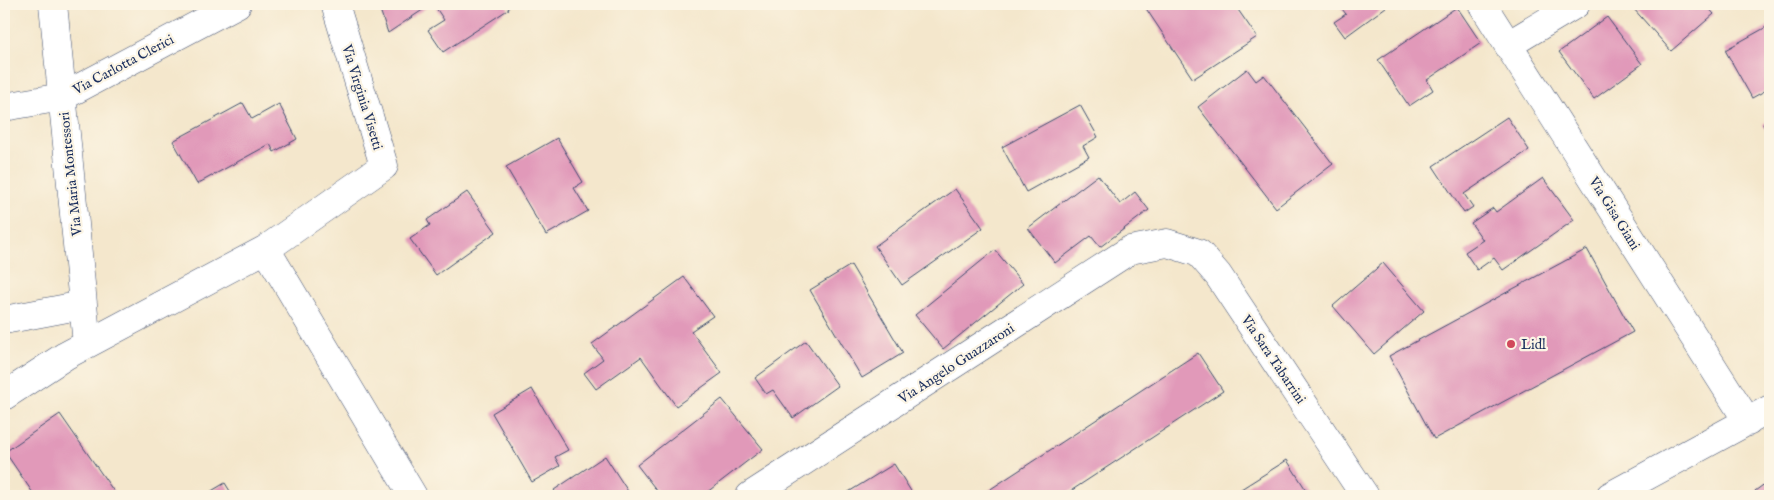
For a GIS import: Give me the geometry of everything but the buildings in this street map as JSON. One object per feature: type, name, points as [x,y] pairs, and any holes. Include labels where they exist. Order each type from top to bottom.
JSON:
[{"type":"street","name":"Via Maria Montessori","points":[[53,4],[87,344]]},
{"type":"street","name":"Via Carlotta Clerici","points":[[4,107],[62,97],[237,4]]},
{"type":"street","name":"Via Virginia Visetti","points":[[4,396],[65,356],[266,249],[384,166],[335,4]]},
{"type":"street","name":"Via Gisa Giani","points":[[1482,4],[1759,416]]},
{"type":"street","points":[[1508,45],[1576,4]]},
{"type":"street","name":"Via Angelo Guazzaroni","points":[[750,496],[1130,250],[1167,243]]},
{"type":"street","name":"Via Sara Tabarrini","points":[[1167,243],[1199,253],[1218,275],[1365,496]]},
{"type":"street","points":[[266,249],[413,496]]},
{"type":"street","points":[[4,320],[83,305]]},
{"type":"street","points":[[1610,496],[1759,416]]},
{"type":"place","name":"Lidl","points":[[1511,344]]}]
